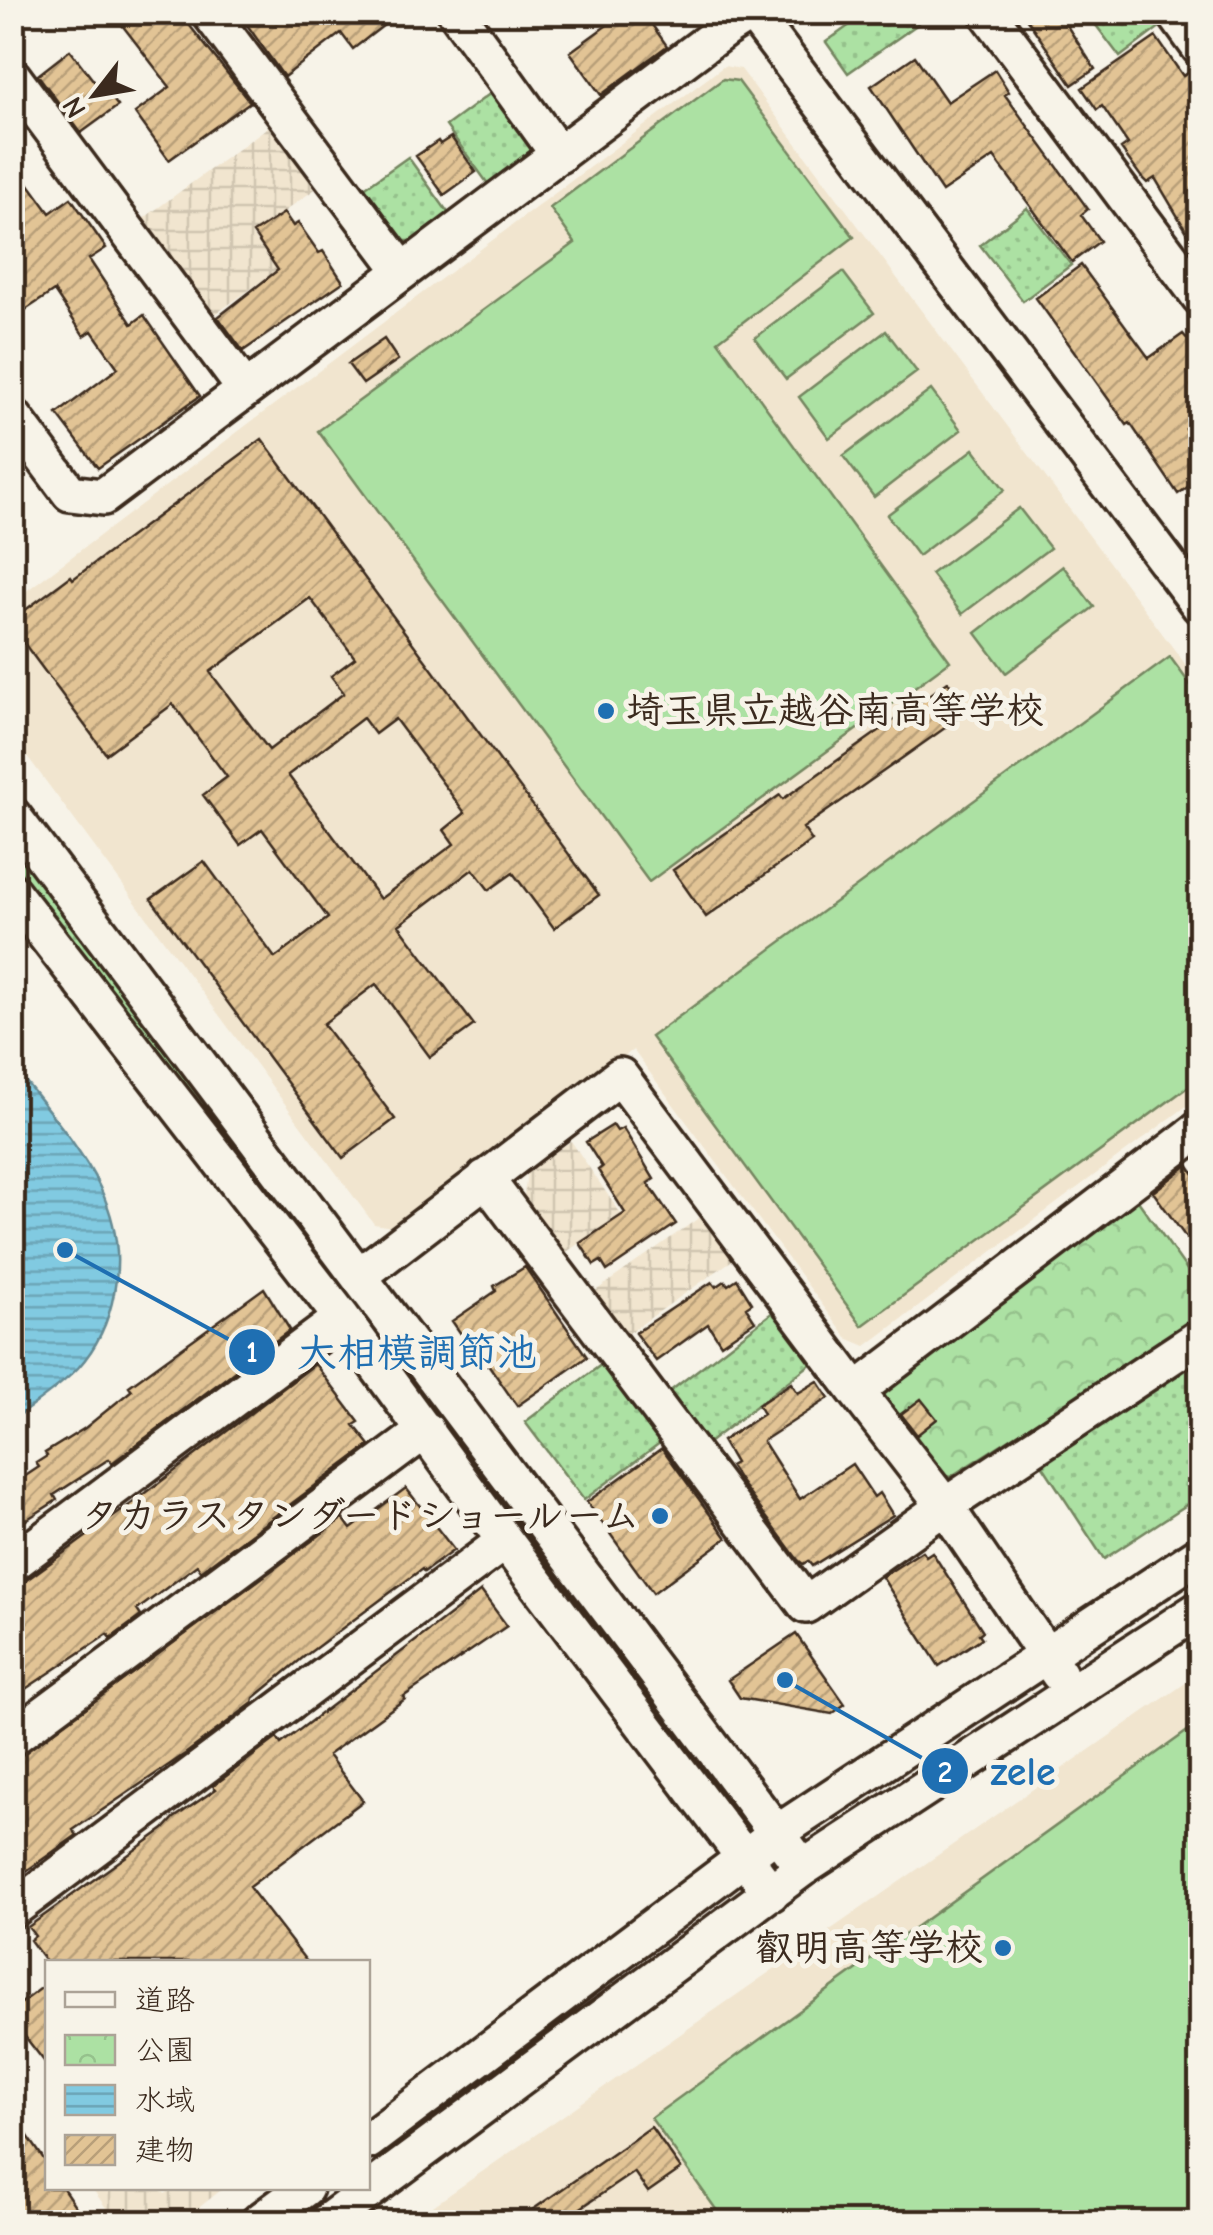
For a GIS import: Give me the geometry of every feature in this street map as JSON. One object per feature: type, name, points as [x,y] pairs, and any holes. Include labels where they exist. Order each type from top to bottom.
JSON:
[{"type":"street","points":[[208,12],[402,270]]},
{"type":"street","points":[[456,12],[559,156]]},
{"type":"street","points":[[988,12],[1200,297]]},
{"type":"street","points":[[1174,12],[1200,48]]},
{"type":"street","points":[[12,415],[70,493],[103,497],[725,29],[752,13],[1195,588]]},
{"type":"street","points":[[12,76],[245,388]]},
{"type":"street","points":[[12,815],[804,1868]]},
{"type":"street","points":[[12,892],[342,1318],[771,1893]]},
{"type":"street","points":[[359,1276],[620,1076],[945,1506],[1074,1695]]},
{"type":"street","points":[[856,1390],[1200,1129]]},
{"type":"street","points":[[485,1178],[806,1605],[945,1506],[1200,1337]]},
{"type":"street","points":[[12,1564],[342,1318]]},
{"type":"street","points":[[12,1738],[426,1430]]},
{"type":"street","points":[[12,1910],[505,1541]]},
{"type":"street","points":[[370,2139],[778,1833],[1200,1554]]},
{"type":"street","points":[[327,2222],[804,1868],[1074,1695],[1200,1609]]},
{"type":"street","points":[[259,2222],[303,2190]]},
{"type":"shaded area","name":"埼玉県立越谷南高等学校","points":[[724,66],[741,69],[1200,684],[1200,1096],[866,1346],[847,1338],[633,1050],[392,1227],[374,1224],[13,737],[13,601]]},
{"type":"shaded area","points":[[272,124],[318,187],[252,235],[277,270],[210,318],[140,221]]},
{"type":"shaded area","points":[[571,1141],[621,1214],[561,1256],[523,1203],[527,1172]]},
{"type":"shaded area","points":[[703,1215],[734,1259],[626,1335],[594,1292]]},
{"type":"shaded area","name":"叡明高等学校","points":[[1200,1673],[1200,2222],[410,2222]]},
{"type":"shaded area","points":[[93,2190],[162,2190],[165,2194],[171,2190],[221,2190],[181,2222],[116,2222]]},
{"type":"green space","points":[[868,12],[910,13],[918,24],[848,73],[826,42]]},
{"type":"green space","points":[[1157,13],[1165,23],[1120,57],[1089,16]]},
{"type":"green space","points":[[723,79],[738,81],[854,237],[718,341],[950,661],[649,882],[318,431],[575,243],[550,208]]},
{"type":"green space","points":[[495,90],[531,138],[530,159],[491,188],[446,126]]},
{"type":"green space","points":[[408,157],[452,218],[420,241],[395,241],[360,191]]},
{"type":"green space","points":[[1027,208],[1071,265],[1023,301],[980,245]]},
{"type":"green space","points":[[843,272],[874,313],[786,379],[755,338]]},
{"type":"green space","points":[[886,331],[917,372],[829,438],[799,397]]},
{"type":"green space","points":[[931,390],[961,430],[874,497],[843,456]]},
{"type":"green space","points":[[974,449],[1005,490],[918,556],[887,515]]},
{"type":"green space","points":[[1019,508],[1050,548],[962,614],[931,574]]},
{"type":"green space","points":[[1063,566],[1094,607],[1006,673],[976,633]]},
{"type":"green space","points":[[1170,657],[1200,698],[1200,1078],[862,1326],[651,1037]]},
{"type":"green space","points":[[12,840],[551,1553],[622,1670],[193,1095],[51,914],[13,862]]},
{"type":"green space","points":[[1136,1198],[1200,1288],[1200,1318],[950,1477],[934,1472],[882,1403],[887,1388]]},
{"type":"green space","points":[[773,1312],[812,1363],[708,1443],[669,1392]]},
{"type":"green space","points":[[1200,1357],[1200,1496],[1104,1559],[1041,1463]]},
{"type":"green space","points":[[606,1361],[665,1439],[584,1500],[525,1422]]},
{"type":"green space","name":"叡明高等学校","points":[[1200,1722],[1200,2222],[725,2222],[651,2118]]},
{"type":"water","points":[[13,1065],[90,1170],[114,1227],[117,1259],[112,1303],[91,1351],[63,1382],[13,1420]]},
{"type":"building","points":[[112,12],[179,12],[250,102],[169,160],[135,113],[170,87]]},
{"type":"building","points":[[238,12],[401,12],[353,49],[341,33],[284,77]]},
{"type":"building","points":[[625,12],[643,12],[667,46],[601,95],[570,52]]},
{"type":"building","points":[[1022,12],[1058,12],[1095,69],[1072,85]]},
{"type":"building","points":[[1156,37],[1183,76],[1190,72],[1200,86],[1200,254],[1155,178],[1147,183],[1142,178],[1121,149],[1128,144],[1102,106],[1097,110],[1082,88]]},
{"type":"building","points":[[70,50],[118,106],[81,133],[38,75]]},
{"type":"building","points":[[915,56],[947,102],[995,70],[1009,92],[1005,95],[1088,209],[1081,215],[1100,241],[1072,262],[994,157],[942,192],[871,86]]},
{"type":"building","points":[[451,137],[476,172],[444,195],[416,156]]},
{"type":"building","points":[[12,161],[50,213],[71,198],[106,248],[89,259],[132,324],[144,315],[200,396],[98,468],[57,414],[118,368],[92,331],[84,336],[54,291],[12,319]]},
{"type":"building","points":[[284,213],[293,226],[298,223],[319,253],[323,251],[343,282],[243,351],[218,317],[278,270],[253,233]]},
{"type":"building","points":[[1081,265],[1149,358],[1183,334],[1200,354],[1200,419],[1186,429],[1200,449],[1200,478],[1178,494],[1036,298]]},
{"type":"building","points":[[384,339],[398,360],[363,384],[348,364]]},
{"type":"building","points":[[262,439],[599,895],[554,928],[513,873],[489,890],[473,869],[399,925],[474,1025],[430,1057],[376,984],[323,1024],[395,1119],[343,1158],[151,899],[204,861],[275,958],[328,918],[262,829],[240,845],[203,795],[227,777],[173,704],[106,754],[12,627],[12,620],[71,576],[73,579]],"holes":[[[310,598],[355,658],[331,676],[344,693],[269,750],[210,672]],[[363,718],[375,734],[395,719],[465,813],[444,830],[454,844],[380,899],[288,775]]]},
{"type":"building","points":[[948,682],[969,711],[803,828],[812,841],[706,917],[673,870],[780,795],[783,799]]},
{"type":"building","points":[[613,1125],[617,1131],[623,1128],[654,1179],[648,1183],[676,1224],[607,1271],[601,1261],[594,1265],[580,1243],[625,1213],[586,1142]]},
{"type":"building","points":[[1188,1165],[1200,1183],[1200,1257],[1153,1192]]},
{"type":"building","points":[[525,1267],[587,1357],[517,1406],[452,1321],[496,1291],[494,1286]]},
{"type":"building","points":[[737,1279],[752,1303],[746,1307],[755,1321],[721,1344],[708,1324],[656,1361],[635,1333],[712,1282],[716,1287]]},
{"type":"building","points":[[264,1288],[290,1330],[112,1463],[109,1459],[54,1495],[57,1500],[12,1529],[12,1485],[39,1467],[36,1463],[47,1456],[45,1453],[85,1428],[132,1390],[129,1386]]},
{"type":"building","points":[[315,1364],[359,1422],[354,1425],[370,1445],[201,1571],[197,1565],[137,1610],[141,1616],[111,1638],[108,1634],[12,1698],[12,1585],[25,1581],[138,1499]]},
{"type":"building","points":[[818,1381],[829,1398],[763,1441],[800,1499],[852,1464],[874,1497],[879,1493],[893,1515],[812,1566],[808,1561],[803,1564],[798,1560],[739,1480],[730,1466],[735,1463],[722,1441],[763,1414],[758,1405],[791,1383],[798,1393]]},
{"type":"building","points":[[921,1399],[937,1419],[917,1435],[901,1414]]},
{"type":"building","points":[[662,1448],[727,1538],[653,1593],[587,1502]]},
{"type":"building","points":[[406,1488],[454,1550],[424,1572],[422,1569],[305,1656],[254,1698],[253,1703],[73,1830],[77,1835],[12,1881],[12,1826],[20,1821],[12,1809],[12,1762],[343,1518],[351,1529]]},
{"type":"building","points":[[922,1551],[926,1556],[932,1552],[983,1631],[979,1634],[982,1638],[939,1666],[882,1577]]},
{"type":"building","points":[[481,1591],[507,1626],[403,1697],[328,1755],[363,1801],[249,1887],[305,1960],[45,1961],[30,1940],[35,1936],[28,1927],[164,1829],[277,1738],[281,1744]]},
{"type":"building","points":[[796,1634],[845,1704],[832,1714],[740,1698],[728,1680]]},
{"type":"building","points":[[45,1985],[45,2062],[12,2020],[12,2010]]},
{"type":"building","points":[[12,2113],[45,2161],[45,2190],[64,2190],[86,2222],[12,2222]]},
{"type":"building","points":[[651,2127],[681,2169],[648,2192],[634,2172],[560,2222],[515,2222]]},
{"type":"place","name":"埼玉県立越谷南高等学校","points":[[606,711]]},
{"type":"place","name":"大相模調節池","points":[[65,1250]]},
{"type":"place","name":"タカラスタンダードショールーム","points":[[660,1516]]},
{"type":"place","name":"zele","points":[[785,1680]]},
{"type":"place","name":"叡明高等学校","points":[[1003,1948]]}]
